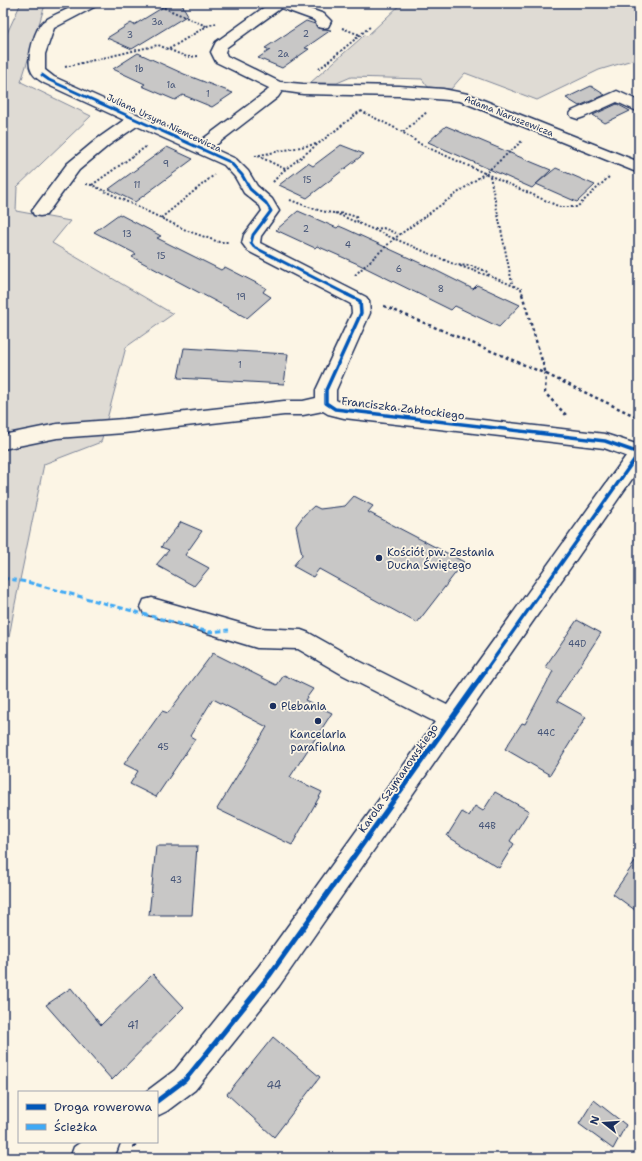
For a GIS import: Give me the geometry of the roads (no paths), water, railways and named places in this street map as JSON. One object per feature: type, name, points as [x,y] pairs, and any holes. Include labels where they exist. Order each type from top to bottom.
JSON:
[{"type":"street","name":"Juliana Ursyna Niemcewicza","points":[[91,3],[48,25],[45,30],[36,62],[37,69],[42,75],[49,80],[230,162],[242,176],[250,189],[265,197],[271,212],[253,235],[251,243],[254,247],[360,301]]},
{"type":"street","points":[[279,3],[319,17],[324,21],[323,24]]},
{"type":"street","name":"Adama Naruszewicza","points":[[279,3],[221,45],[218,52],[221,59],[277,86],[303,89],[399,91],[463,97],[632,165]]},
{"type":"street","points":[[201,148],[274,94],[277,86]]},
{"type":"street","points":[[578,114],[617,96],[639,107]]},
{"type":"street","points":[[40,211],[73,167],[103,142],[136,119]]},
{"type":"street","name":"Franciszka Zabłockiego","points":[[360,301],[362,313],[326,390],[326,403],[334,409],[605,441],[639,453]]},
{"type":"street","points":[[3,442],[57,431],[124,426],[284,408],[303,408],[326,403]]},
{"type":"street","name":"Karola Szymanowskiego","points":[[158,1100],[185,1080],[269,976],[639,453]]},
{"type":"street","points":[[152,607],[257,638],[301,640],[351,668],[451,719]]},
{"type":"street","points":[[85,1158],[104,1143]]},
{"type":"place","name":"Kościół pw. Zesłania Ducha Świętego","points":[[379,558]]},
{"type":"place","name":"Plebania","points":[[273,706]]},
{"type":"place","name":"Kancelaria parafialna","points":[[318,721]]}]
